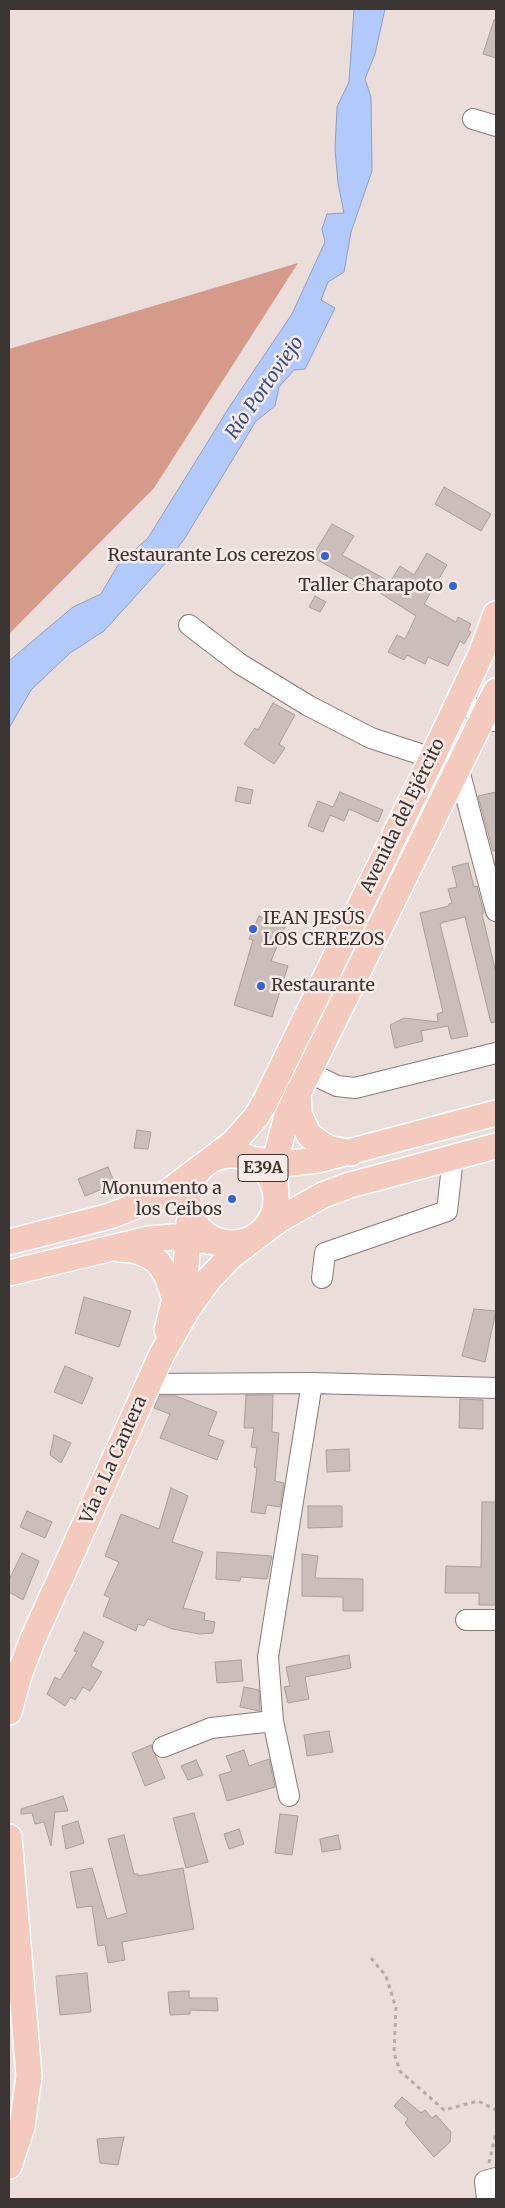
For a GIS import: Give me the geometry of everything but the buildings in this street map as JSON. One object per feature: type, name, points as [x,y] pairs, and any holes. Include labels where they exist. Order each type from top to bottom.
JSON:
[{"type":"main road","name":"Avenida del Ejército","points":[[206,1163],[232,1143],[256,1117],[265,1102],[461,697],[496,616]]},
{"type":"main road","name":"Avenida del Ejército","points":[[276,1196],[274,1164],[281,1132],[303,1082],[459,770],[490,720],[496,691]]},
{"type":"main road","points":[[303,1082],[299,1114],[309,1134],[327,1148],[351,1153]]},
{"type":"main road","name":"E39A","points":[[9,1242],[136,1207],[164,1195],[206,1163],[217,1157],[243,1156],[274,1164],[304,1162],[351,1153],[496,1113]]},
{"type":"main road","name":"Vía a La Cantera","points":[[9,1712],[19,1675],[32,1641],[162,1354],[187,1310],[210,1279],[231,1256],[260,1234],[280,1219],[323,1194],[496,1146]]},
{"type":"main road","name":"E39A","points":[[243,1156],[253,1160],[269,1175],[276,1196],[275,1210],[269,1224],[260,1234]]},
{"type":"main road","points":[[162,1354],[181,1298],[188,1238],[187,1193],[191,1182],[206,1163]]},
{"type":"main road","points":[[187,1206],[194,1224],[200,1231],[217,1242],[226,1244]]},
{"type":"main road","points":[[9,1272],[150,1239],[173,1237],[226,1244],[244,1242],[260,1234]]},
{"type":"main road","points":[[102,1249],[134,1250],[147,1255],[158,1262],[166,1274],[175,1299],[162,1354]]},
{"type":"main road","points":[[9,1837],[29,2076],[22,2127],[9,2166]]},
{"type":"street","points":[[473,119],[496,126]]},
{"type":"street","points":[[189,625],[240,664],[309,706],[371,738],[432,758]]},
{"type":"street","points":[[461,697],[490,720]]},
{"type":"street","points":[[459,770],[496,911]]},
{"type":"street","points":[[303,1082],[354,1088],[496,1053]]},
{"type":"street","points":[[322,1278],[325,1253],[447,1211],[453,1157]]},
{"type":"street","points":[[289,1796],[273,1721],[268,1657],[312,1383]]},
{"type":"street","points":[[149,1384],[312,1383],[496,1388]]},
{"type":"street","points":[[466,1620],[496,1620]]},
{"type":"street","points":[[163,1747],[211,1728],[273,1721]]},
{"type":"path","points":[[371,1958],[386,1976],[396,2008],[394,2053],[400,2071],[444,2110],[478,2102],[496,2110]]},
{"type":"path","points":[[490,2186],[496,2132]]},
{"type":"shaded area","points":[[298,263],[154,488],[9,634],[9,349]]},
{"type":"water","name":"Río Portoviejo","points":[[354,9],[385,9],[375,54],[365,79],[371,97],[372,171],[351,232],[344,272],[328,282],[321,300],[335,308],[305,369],[294,370],[279,387],[275,406],[256,421],[185,538],[170,558],[104,631],[70,653],[31,690],[9,728],[9,661],[73,607],[101,594],[118,565],[148,538],[230,406],[292,314],[325,242],[322,229],[327,214],[344,213],[338,183],[335,149],[337,107],[349,82]]},
{"type":"place","name":"Restaurante Los cerezos","points":[[325,556]]},
{"type":"place","name":"Taller Charapoto","points":[[453,586]]},
{"type":"place","name":"IEAN JESÚS LOS CEREZOS","points":[[253,929]]},
{"type":"place","name":"Restaurante","points":[[261,986]]},
{"type":"place","name":"Monumento a los Ceibos","points":[[232,1199]]}]
